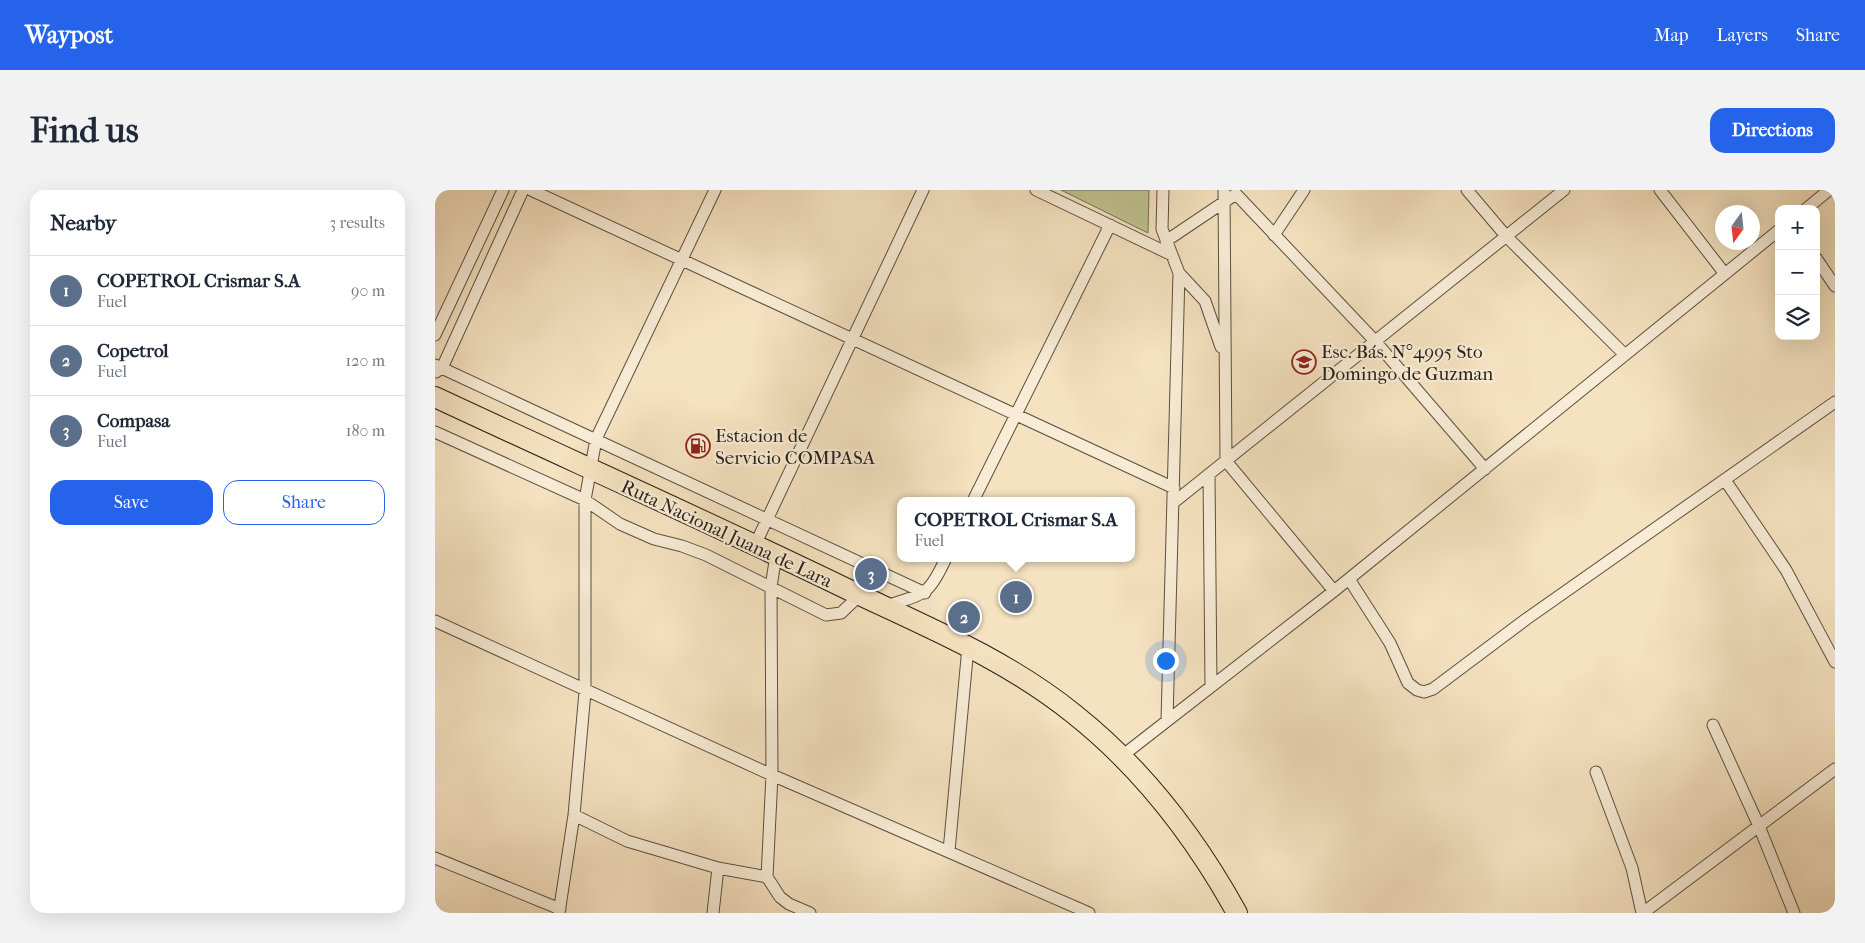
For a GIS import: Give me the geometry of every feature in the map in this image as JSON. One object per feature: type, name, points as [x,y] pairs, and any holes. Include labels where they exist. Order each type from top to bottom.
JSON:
[{"type":"highway","name":"Ruta Nacional Juana de Lara","points":[[435,396],[886,606],[968,647],[1024,678],[1074,714],[1122,756],[1171,811],[1200,851],[1237,913]]},
{"type":"street","points":[[435,335],[503,190]]},
{"type":"street","points":[[523,190],[437,369],[596,439],[925,593]]},
{"type":"street","points":[[531,190],[1174,488]]},
{"type":"street","points":[[435,858],[559,911],[574,815],[585,692],[585,500],[596,439],[715,190]]},
{"type":"street","points":[[755,545],[923,190]]},
{"type":"street","points":[[1035,190],[1172,254]]},
{"type":"street","points":[[1163,190],[1161,229],[1179,273],[1167,721]]},
{"type":"street","points":[[1224,190],[1226,461],[1334,591]]},
{"type":"street","points":[[1274,235],[1303,190]]},
{"type":"street","points":[[1467,190],[1506,236],[1625,355]]},
{"type":"street","points":[[1173,503],[1564,190]]},
{"type":"street","points":[[1661,190],[1725,274]]},
{"type":"street","points":[[1810,205],[1829,190]]},
{"type":"street","points":[[1166,241],[1236,194],[1375,341],[1485,469]]},
{"type":"street","points":[[975,497],[1110,225]]},
{"type":"street","points":[[1122,756],[1349,579],[1775,233]]},
{"type":"street","points":[[1820,264],[1835,286]]},
{"type":"street","points":[[1179,273],[1205,301],[1225,356]]},
{"type":"street","points":[[1349,579],[1390,643],[1408,683],[1417,690],[1424,692],[1433,689],[1525,620],[1835,402]]},
{"type":"street","points":[[435,432],[585,500],[620,524],[654,539],[682,546],[706,555],[826,615],[841,613],[860,595]]},
{"type":"street","points":[[1209,474],[1211,686]]},
{"type":"street","points":[[1725,480],[1786,570],[1835,662]]},
{"type":"street","points":[[776,555],[771,587],[772,775],[767,877],[780,897],[789,904],[810,913]]},
{"type":"street","points":[[886,606],[925,593],[935,582],[944,562]]},
{"type":"street","points":[[435,621],[585,692],[1089,913]]},
{"type":"street","points":[[949,851],[968,647]]},
{"type":"street","points":[[1713,725],[1759,826],[1794,913]]},
{"type":"street","points":[[1596,772],[1632,868],[1642,913],[1656,909],[1759,826],[1835,769]]},
{"type":"street","points":[[574,815],[627,841],[718,868],[767,877]]},
{"type":"street","points":[[713,913],[718,868]]},
{"type":"green space","points":[[1061,190],[1149,190],[1148,233]]},
{"type":"place","name":"Esc. Bás. N°4995 Sto Domingo de Guzman","points":[[1304,362]]},
{"type":"place","name":"Estacion de Servicio COMPASA","points":[[698,446]]},
{"type":"place","name":"Compasa","points":[[871,574]]},
{"type":"place","name":"COPETROL Crismar S.A","points":[[1016,597]]},
{"type":"place","name":"Copetrol","points":[[964,617]]}]
